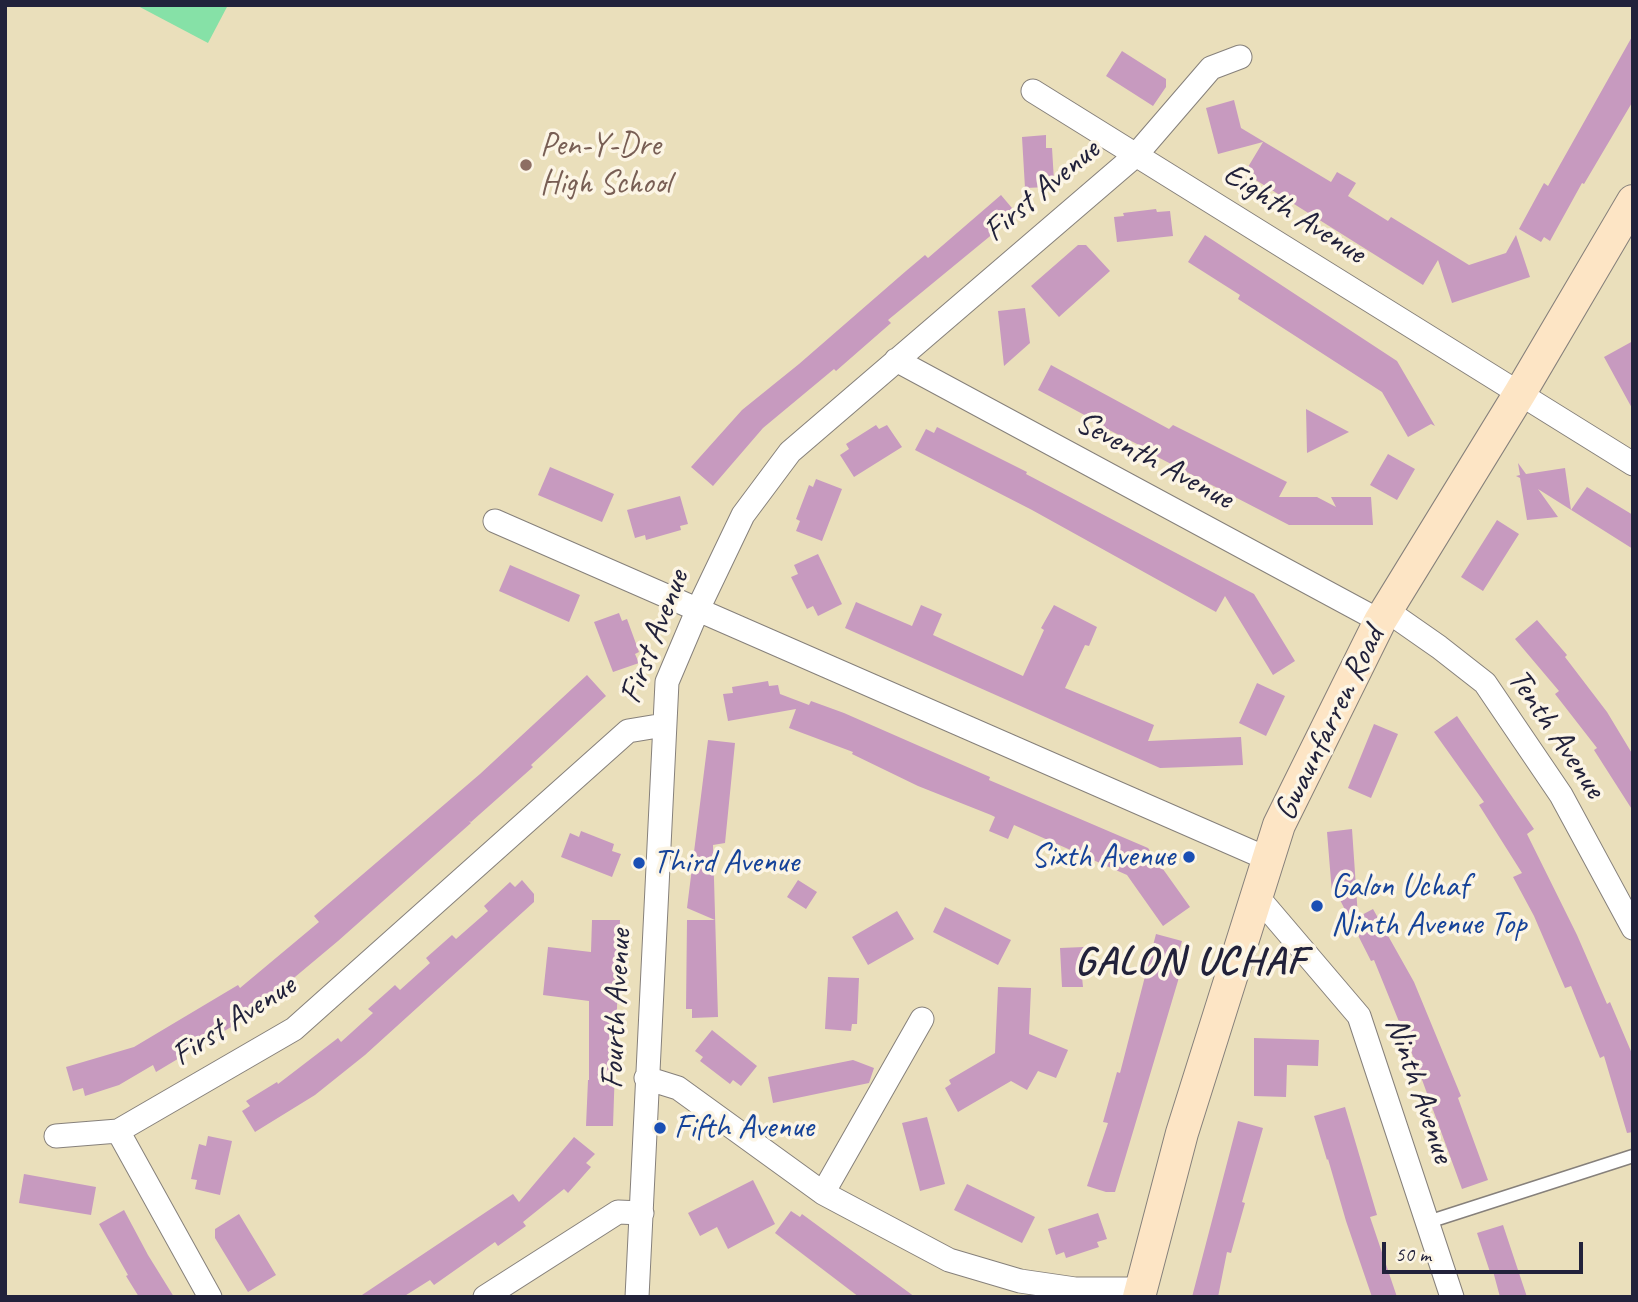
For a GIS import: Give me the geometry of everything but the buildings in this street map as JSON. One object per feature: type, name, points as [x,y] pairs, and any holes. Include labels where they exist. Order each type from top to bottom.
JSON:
[{"type":"street","name":"First Avenue","points":[[56,1136],[118,1131],[294,1030],[628,732],[664,725],[667,682],[698,609],[743,515],[790,452],[1136,155],[1211,68],[1240,57]]},
{"type":"street","name":"Eighth Avenue","points":[[1033,91],[1633,464]]},
{"type":"street","name":"Gwaunfarren Road","points":[[1139,1293],[1186,1120],[1279,825],[1383,616],[1520,393],[1633,201]]},
{"type":"street","name":"Seventh Avenue","points":[[896,360],[1383,616]]},
{"type":"street","points":[[495,522],[1268,859]]},
{"type":"street","name":"Tenth Avenue","points":[[1383,616],[1439,647],[1485,683],[1561,795],[1633,928]]},
{"type":"street","name":"Fourth Avenue","points":[[637,1297],[664,725]]},
{"type":"street","name":"Ninth Avenue","points":[[1256,895],[1359,1016],[1452,1297]]},
{"type":"street","points":[[823,1194],[922,1019]]},
{"type":"street","points":[[646,1078],[678,1088],[823,1194],[949,1259],[1034,1283],[1139,1293]]},
{"type":"street","points":[[118,1131],[210,1297]]},
{"type":"street","points":[[485,1297],[618,1212],[642,1213]]},
{"type":"lane","points":[[1428,1223],[1633,1156]]},
{"type":"green space","points":[[136,5],[228,5],[208,43]]},
{"type":"place","name":"Pen-Y-Dre High School","points":[[526,165]]},
{"type":"place","name":"Sixth Avenue","points":[[1189,857]]},
{"type":"place","name":"Third Avenue","points":[[639,863]]},
{"type":"place","name":"Galon Uchaf Ninth Avenue Top","points":[[1317,906]]},
{"type":"place","name":"Fifth Avenue","points":[[660,1128]]},
{"type":"district","name":"GALON UCHAF","points":[[1191,963]]}]
